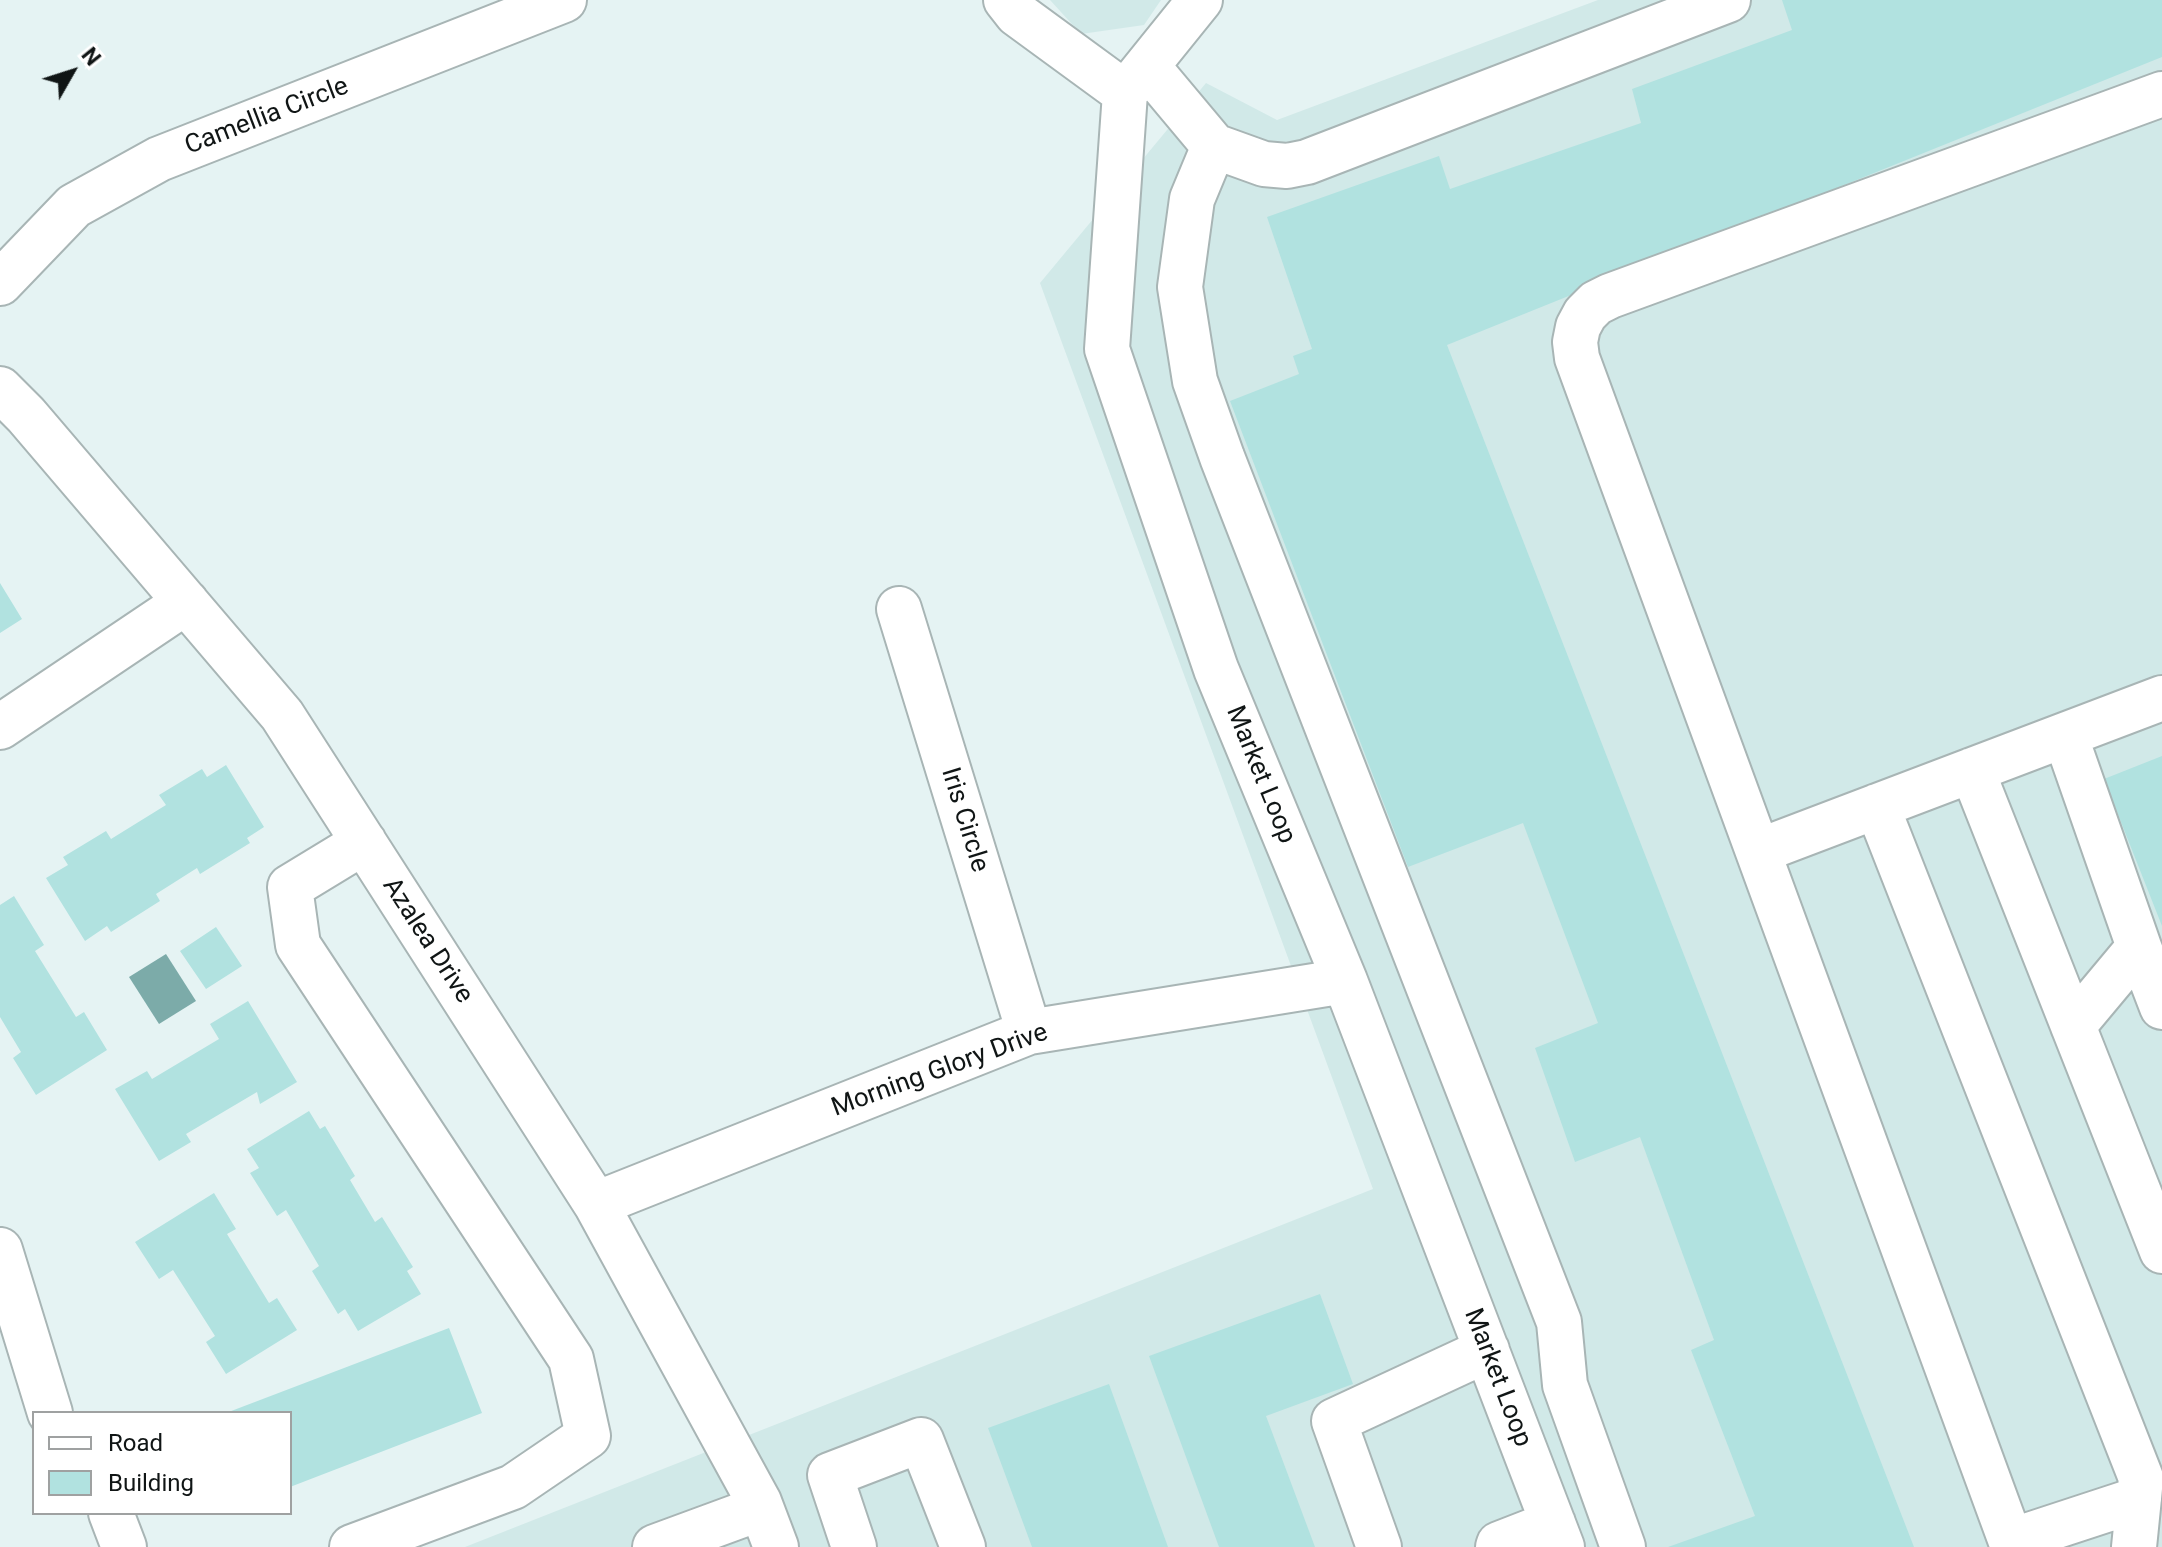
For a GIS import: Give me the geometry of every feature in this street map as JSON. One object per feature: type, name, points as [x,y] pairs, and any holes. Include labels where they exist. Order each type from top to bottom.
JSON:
[{"type":"street","name":"Camellia Circle","points":[[0,283],[74,206],[159,159],[564,0]]},
{"type":"street","points":[[1006,0],[1017,14],[1136,79],[1214,146],[1264,164],[1287,166],[1307,162],[1728,0]]},
{"type":"street","points":[[1136,79],[1200,0]]},
{"type":"street","name":"Market Loop","points":[[1136,79],[1107,349],[1216,669],[1345,981],[1558,1535]]},
{"type":"street","points":[[2147,1491],[2012,1544],[1577,358],[1575,342],[1585,314],[1596,303],[1610,296],[2162,94]]},
{"type":"street","points":[[1214,146],[1192,199],[1180,287],[1195,381],[1559,1322],[1565,1385],[1623,1547]]},
{"type":"street","name":"Azalea Drive","points":[[9,412],[186,602],[282,715],[596,1204],[769,1528]]},
{"type":"street","points":[[0,727],[186,602]]},
{"type":"street","name":"Iris Circle","points":[[899,609],[1029,1032]]},
{"type":"street","points":[[1759,851],[2162,698]]},
{"type":"street","points":[[2065,735],[2162,1007]]},
{"type":"street","points":[[1972,770],[2162,1251]]},
{"type":"street","points":[[1877,806],[2147,1491],[2134,1547]]},
{"type":"street","points":[[352,1547],[513,1487],[588,1436],[571,1359],[298,945],[290,887],[364,842]]},
{"type":"street","points":[[2073,1026],[2139,947]]},
{"type":"street","name":"Morning Glory Drive","points":[[596,1204],[1029,1032],[1345,981]]},
{"type":"street","points":[[0,1250],[49,1411]]},
{"type":"street","points":[[1379,1547],[1334,1421],[1487,1350]]},
{"type":"street","points":[[854,1547],[830,1475],[921,1440],[963,1547]]},
{"type":"street","points":[[112,1515],[124,1547]]},
{"type":"street","points":[[655,1547],[769,1528]]},
{"type":"street","points":[[1498,1547],[1499,1544],[1558,1535]]},
{"type":"shaded area","points":[[1050,0],[1161,0],[1144,25],[1081,34]]},
{"type":"shaded area","points":[[1598,0],[2162,0],[2162,1547],[465,1547],[1373,1189],[1040,283],[1206,83],[1277,120]]},
{"type":"water","points":[[166,954],[196,1001],[159,1024],[129,977]]},
{"type":"building","points":[[1782,0],[2162,0],[2162,57],[1447,345],[1914,1547],[1668,1547],[1755,1516],[1691,1350],[1714,1340],[1640,1137],[1575,1162],[1535,1048],[1598,1023],[1523,823],[1408,867],[1230,401],[1299,374],[1293,356],[1312,349],[1267,217],[1439,156],[1450,189],[1641,123],[1632,89],[1792,30]]},
{"type":"building","points":[[0,583],[22,619],[0,633]]},
{"type":"building","points":[[2162,756],[2162,926],[2104,779]]},
{"type":"building","points":[[226,765],[264,827],[247,838],[250,843],[200,874],[197,868],[156,894],[160,901],[111,932],[107,926],[85,941],[46,878],[68,865],[63,857],[106,831],[111,839],[166,805],[159,795],[202,769],[207,777]]},
{"type":"building","points":[[14,896],[44,945],[35,951],[76,1017],[84,1012],[107,1050],[36,1095],[13,1058],[21,1052],[0,1017],[0,905]]},
{"type":"building","points":[[216,927],[242,966],[206,989],[180,951]]},
{"type":"building","points":[[248,1001],[297,1082],[260,1104],[257,1092],[186,1134],[191,1142],[159,1161],[115,1089],[147,1071],[152,1079],[219,1039],[210,1024]]},
{"type":"building","points":[[309,1111],[320,1129],[325,1126],[355,1176],[350,1180],[375,1222],[382,1217],[413,1267],[407,1271],[421,1294],[358,1331],[345,1309],[338,1314],[312,1271],[319,1266],[286,1210],[277,1216],[250,1173],[259,1168],[247,1149]]},
{"type":"building","points":[[214,1193],[236,1229],[227,1234],[269,1303],[277,1298],[297,1330],[226,1374],[206,1342],[215,1336],[173,1270],[159,1279],[135,1242]]},
{"type":"building","points":[[1320,1294],[1353,1384],[1266,1416],[1315,1547],[1219,1547],[1149,1356]]},
{"type":"building","points":[[449,1328],[482,1413],[292,1486],[292,1411],[231,1411]]},
{"type":"building","points":[[1109,1384],[1168,1547],[1032,1547],[988,1428]]}]
